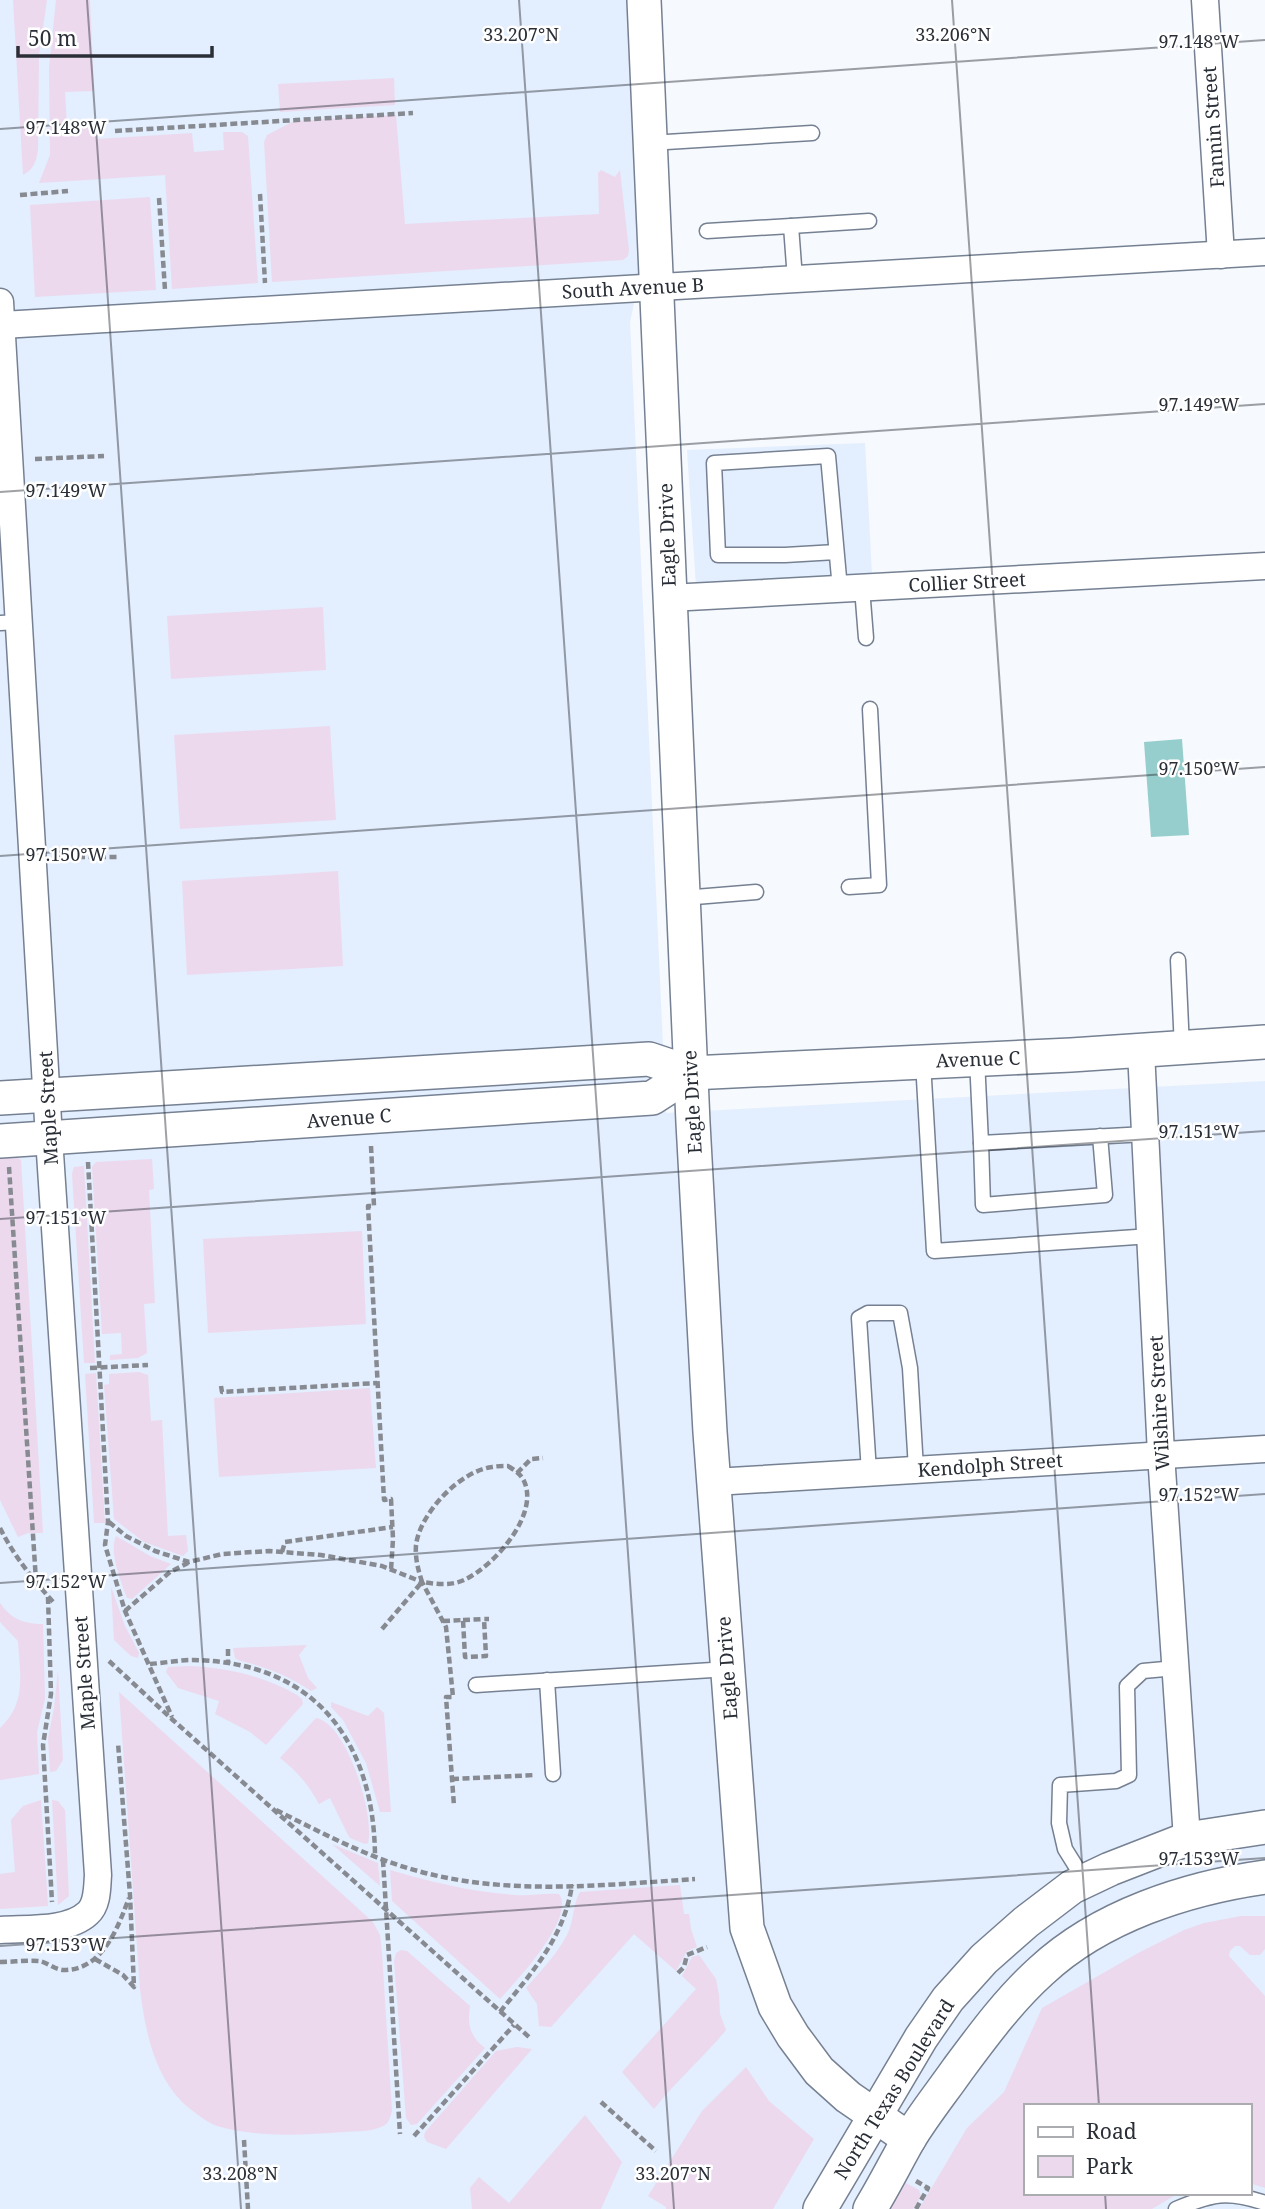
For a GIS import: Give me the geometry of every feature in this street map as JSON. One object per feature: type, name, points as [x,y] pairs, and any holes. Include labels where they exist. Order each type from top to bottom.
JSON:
[{"type":"street","name":"Eagle Drive","points":[[644,0],[691,1073],[714,1482],[747,1928],[775,2006],[819,2071],[848,2097],[909,2140]]},
{"type":"street","name":"Fannin Street","points":[[1205,0],[1221,255]]},
{"type":"street","name":"South Avenue B","points":[[1,313],[656,287],[1265,252]]},
{"type":"street","name":"Maple Street","points":[[1,313],[9,622],[47,1094],[98,1875],[97,1896],[90,1912],[76,1920],[54,1925]]},
{"type":"street","name":"Collier Street","points":[[669,598],[1265,565]]},
{"type":"street","name":"Avenue C","points":[[0,1098],[649,1059],[691,1073],[1142,1051],[1265,1042]]},
{"type":"street","name":"Wilshire Street","points":[[1142,1051],[1161,1454],[1188,1839]]},
{"type":"street","name":"Avenue C","points":[[4,1154],[49,1138],[652,1098],[691,1073]]},
{"type":"street","name":"Kendolph Street","points":[[714,1482],[1265,1449]]},
{"type":"street","name":"North Texas Boulevard","points":[[820,2209],[921,2038],[948,1999],[984,1959],[1026,1922],[1072,1888],[1110,1869],[1188,1839],[1265,1827]]},
{"type":"street","name":"North Texas Boulevard","points":[[870,2209],[909,2140],[993,2021],[1018,1993],[1052,1962],[1104,1927],[1138,1912],[1215,1886],[1265,1877]]},
{"type":"street","points":[[0,1930],[54,1925]]},
{"type":"lane","points":[[650,142],[812,133]]},
{"type":"lane","points":[[707,230],[869,221]]},
{"type":"lane","points":[[791,226],[795,279]]},
{"type":"lane","points":[[836,552],[718,555],[714,463],[828,456],[836,552],[851,588],[866,638]]},
{"type":"lane","points":[[849,887],[879,885],[870,709]]},
{"type":"lane","points":[[683,898],[756,892]]},
{"type":"lane","points":[[1178,961],[1182,1048]]},
{"type":"lane","points":[[977,1059],[983,1205],[1105,1195],[1100,1136]]},
{"type":"lane","points":[[923,1061],[934,1251],[1151,1236]]},
{"type":"lane","points":[[981,1143],[1146,1134]]},
{"type":"lane","points":[[869,1472],[859,1318],[868,1312],[900,1313],[910,1368],[916,1469]]},
{"type":"lane","points":[[1085,1881],[1065,1849],[1059,1823],[1060,1785],[1116,1781],[1129,1775],[1127,1686],[1143,1671],[1176,1668]]},
{"type":"lane","points":[[476,1685],[728,1670]]},
{"type":"lane","points":[[547,1680],[553,1774]]},
{"type":"lane","points":[[1176,2209],[1208,2196],[1244,2196],[1265,2203]]},
{"type":"path","points":[[115,131],[413,113]]},
{"type":"path","points":[[20,195],[68,191]]},
{"type":"path","points":[[260,194],[265,283]]},
{"type":"path","points":[[159,198],[165,289]]},
{"type":"path","points":[[34,459],[104,456]]},
{"type":"path","points":[[70,858],[119,857]]},
{"type":"path","points":[[370,1142],[374,1206],[368,1206],[376,1383],[384,1500],[391,1499],[391,1570]]},
{"type":"path","points":[[4,1154],[36,1583]]},
{"type":"path","points":[[88,1160],[108,1522],[105,1545],[125,1611],[174,1721]]},
{"type":"path","points":[[64,1370],[148,1365]]},
{"type":"path","points":[[221,1386],[222,1392],[376,1383]]},
{"type":"path","points":[[517,1473],[531,1459],[542,1458]]},
{"type":"path","points":[[125,1611],[170,1572],[189,1562],[222,1554],[282,1552],[321,1555],[391,1570],[422,1582],[442,1585],[462,1581],[498,1556],[513,1537],[527,1499],[524,1481],[508,1466],[490,1466],[454,1485],[437,1502],[416,1541],[416,1562],[422,1582],[446,1627],[451,1655],[453,1697],[446,1697],[454,1806]]},
{"type":"path","points":[[108,1522],[155,1551],[189,1562]]},
{"type":"path","points":[[282,1552],[285,1542],[393,1527]]},
{"type":"path","points":[[0,1528],[36,1583],[81,1632],[174,1721],[529,2037]]},
{"type":"path","points":[[383,1629],[422,1582]]},
{"type":"path","points":[[48,1596],[51,1694],[43,1745],[54,1925]]},
{"type":"path","points":[[443,1621],[463,1620],[487,1619],[486,1656],[465,1657],[463,1620]]},
{"type":"path","points":[[228,1649],[228,1664]]},
{"type":"path","points":[[150,1664],[190,1660],[252,1669],[287,1681],[319,1703],[345,1736],[358,1760],[369,1791],[375,1827],[375,1856]]},
{"type":"path","points":[[452,1779],[518,1775]]},
{"type":"path","points":[[269,1806],[383,1860],[471,1882],[521,1887],[695,1879]]},
{"type":"path","points":[[383,1860],[400,2134]]},
{"type":"path","points":[[500,2012],[553,1943],[568,1909],[572,1885]]},
{"type":"path","points":[[678,1973],[684,1967],[687,1955],[707,1948]]},
{"type":"path","points":[[414,2136],[514,2025]]},
{"type":"path","points":[[601,2102],[656,2151]]},
{"type":"path","points":[[244,2140],[248,2209]]},
{"type":"path","points":[[916,2209],[928,2188]]},
{"type":"shaded area","points":[[0,0],[628,0],[644,257],[630,322],[666,1113],[1265,1081],[1265,2209],[0,2209]]},
{"type":"shaded area","points":[[865,443],[872,575],[696,585],[687,450]]},
{"type":"green space","points":[[13,0],[47,0],[39,55],[38,150],[34,165],[23,175]]},
{"type":"green space","points":[[56,0],[90,0],[94,91],[65,92],[67,127],[96,125],[97,139],[192,133],[194,152],[224,150],[223,132],[242,132],[248,136],[258,283],[172,289],[165,175],[39,183],[50,155],[49,68]]},
{"type":"green space","points":[[394,78],[395,105],[280,112],[278,84]]},
{"type":"green space","points":[[396,115],[405,224],[599,214],[598,173],[601,170],[615,177],[620,170],[628,256],[623,260],[272,282],[264,142],[267,135],[294,121]]},
{"type":"green space","points":[[150,197],[156,290],[35,297],[30,205]]},
{"type":"green space","points":[[323,607],[326,670],[171,679],[167,616]]},
{"type":"green space","points":[[330,726],[336,820],[180,829],[174,735]]},
{"type":"green space","points":[[338,871],[343,966],[187,975],[182,881]]},
{"type":"green space","points":[[13,1155],[21,1160],[43,1533],[28,1533],[18,1537],[0,1500],[0,1156]]},
{"type":"green space","points":[[152,1159],[154,1189],[149,1190],[155,1303],[144,1304],[147,1353],[138,1358],[110,1360],[110,1355],[122,1354],[121,1333],[102,1334],[92,1167],[96,1162]]},
{"type":"green space","points":[[84,1166],[95,1363],[84,1363],[72,1174],[74,1167]]},
{"type":"green space","points":[[362,1231],[366,1324],[208,1333],[203,1239]]},
{"type":"green space","points":[[139,1372],[148,1375],[151,1421],[162,1420],[168,1536],[186,1535],[188,1551],[183,1556],[144,1542],[114,1519],[104,1385],[109,1384],[109,1374]]},
{"type":"green space","points":[[96,1373],[105,1523],[94,1523],[85,1374]]},
{"type":"green space","points":[[370,1388],[376,1468],[219,1477],[214,1398]]},
{"type":"green space","points":[[116,1536],[150,1556],[171,1564],[132,1599],[127,1598],[116,1564]]},
{"type":"green space","points":[[111,1587],[125,1626],[139,1653],[138,1658],[131,1656],[114,1640]]},
{"type":"green space","points":[[0,1603],[18,1620],[43,1624],[45,1699],[37,1732],[39,1774],[0,1780],[0,1728],[14,1709],[20,1677],[18,1641],[0,1622]]},
{"type":"green space","points":[[307,1645],[299,1655],[308,1678],[317,1688],[311,1691],[276,1672],[238,1660],[233,1648]]},
{"type":"green space","points":[[190,1666],[232,1671],[259,1678],[297,1695],[303,1704],[266,1745],[250,1732],[215,1714],[219,1701],[178,1688],[166,1672],[168,1667]]},
{"type":"green space","points":[[58,1671],[63,1760],[56,1771],[50,1772],[48,1738]]},
{"type":"green space","points":[[119,1692],[373,1922],[380,1935],[382,1953],[392,2111],[384,2126],[363,2131],[296,2135],[233,2130],[217,2126],[194,2112],[182,2102],[164,2077],[152,2049],[140,1989]]},
{"type":"green space","points":[[331,1702],[368,1716],[377,1707],[384,1713],[391,1812],[380,1812],[366,1763],[343,1720],[331,1707]]},
{"type":"green space","points":[[316,1718],[327,1724],[338,1736],[356,1772],[367,1813],[368,1843],[350,1838],[330,1798],[319,1804],[302,1779],[280,1758]]},
{"type":"green space","points":[[41,1800],[48,1906],[0,1909],[0,1874],[15,1872],[11,1820],[23,1806]]},
{"type":"green space","points":[[52,1800],[58,1801],[65,1810],[69,1896],[58,1905]]},
{"type":"green space","points":[[332,1844],[378,1863],[380,1886]]},
{"type":"green space","points":[[390,1870],[483,1892],[559,1894],[562,1905],[559,1918],[542,1949],[500,1999],[392,1901]]},
{"type":"green space","points":[[680,1885],[684,1914],[689,1914],[697,1947],[687,1951],[676,1971],[634,1934],[551,2027],[539,2026],[537,2004],[526,1988],[554,1956],[567,1935],[580,1892]]},
{"type":"green space","points":[[1241,1916],[1265,1916],[1265,1949],[1260,1955],[1250,1955],[1240,1946],[1235,1946],[1229,1956],[1265,1996],[1265,2188],[1251,2184],[1251,2104],[1024,2104],[1024,2195],[1176,2195],[1152,2209],[919,2209],[967,2128],[1004,2092],[1042,2008],[1140,1952],[1204,1923]]},
{"type":"green space","points":[[407,1951],[470,2006],[471,2030],[485,2048],[417,2124],[411,2125],[406,2118],[394,1961],[396,1953]]},
{"type":"green space","points":[[699,1955],[716,1979],[720,2014],[726,2030],[654,2109],[622,2072],[696,1989],[682,1976],[692,1957]]},
{"type":"green space","points":[[517,2047],[532,2049],[446,2149],[427,2142],[425,2132],[496,2051]]},
{"type":"green space","points":[[746,2067],[769,2101],[814,2139],[773,2209],[666,2209],[648,2196],[702,2111]]},
{"type":"green space","points":[[585,2115],[622,2162],[601,2209],[472,2209],[470,2188],[479,2177],[509,2203]]},
{"type":"green space","points":[[904,2182],[919,2190],[921,2196],[913,2209],[886,2209]]},
{"type":"water","points":[[1182,739],[1189,835],[1151,837],[1144,742]]}]
